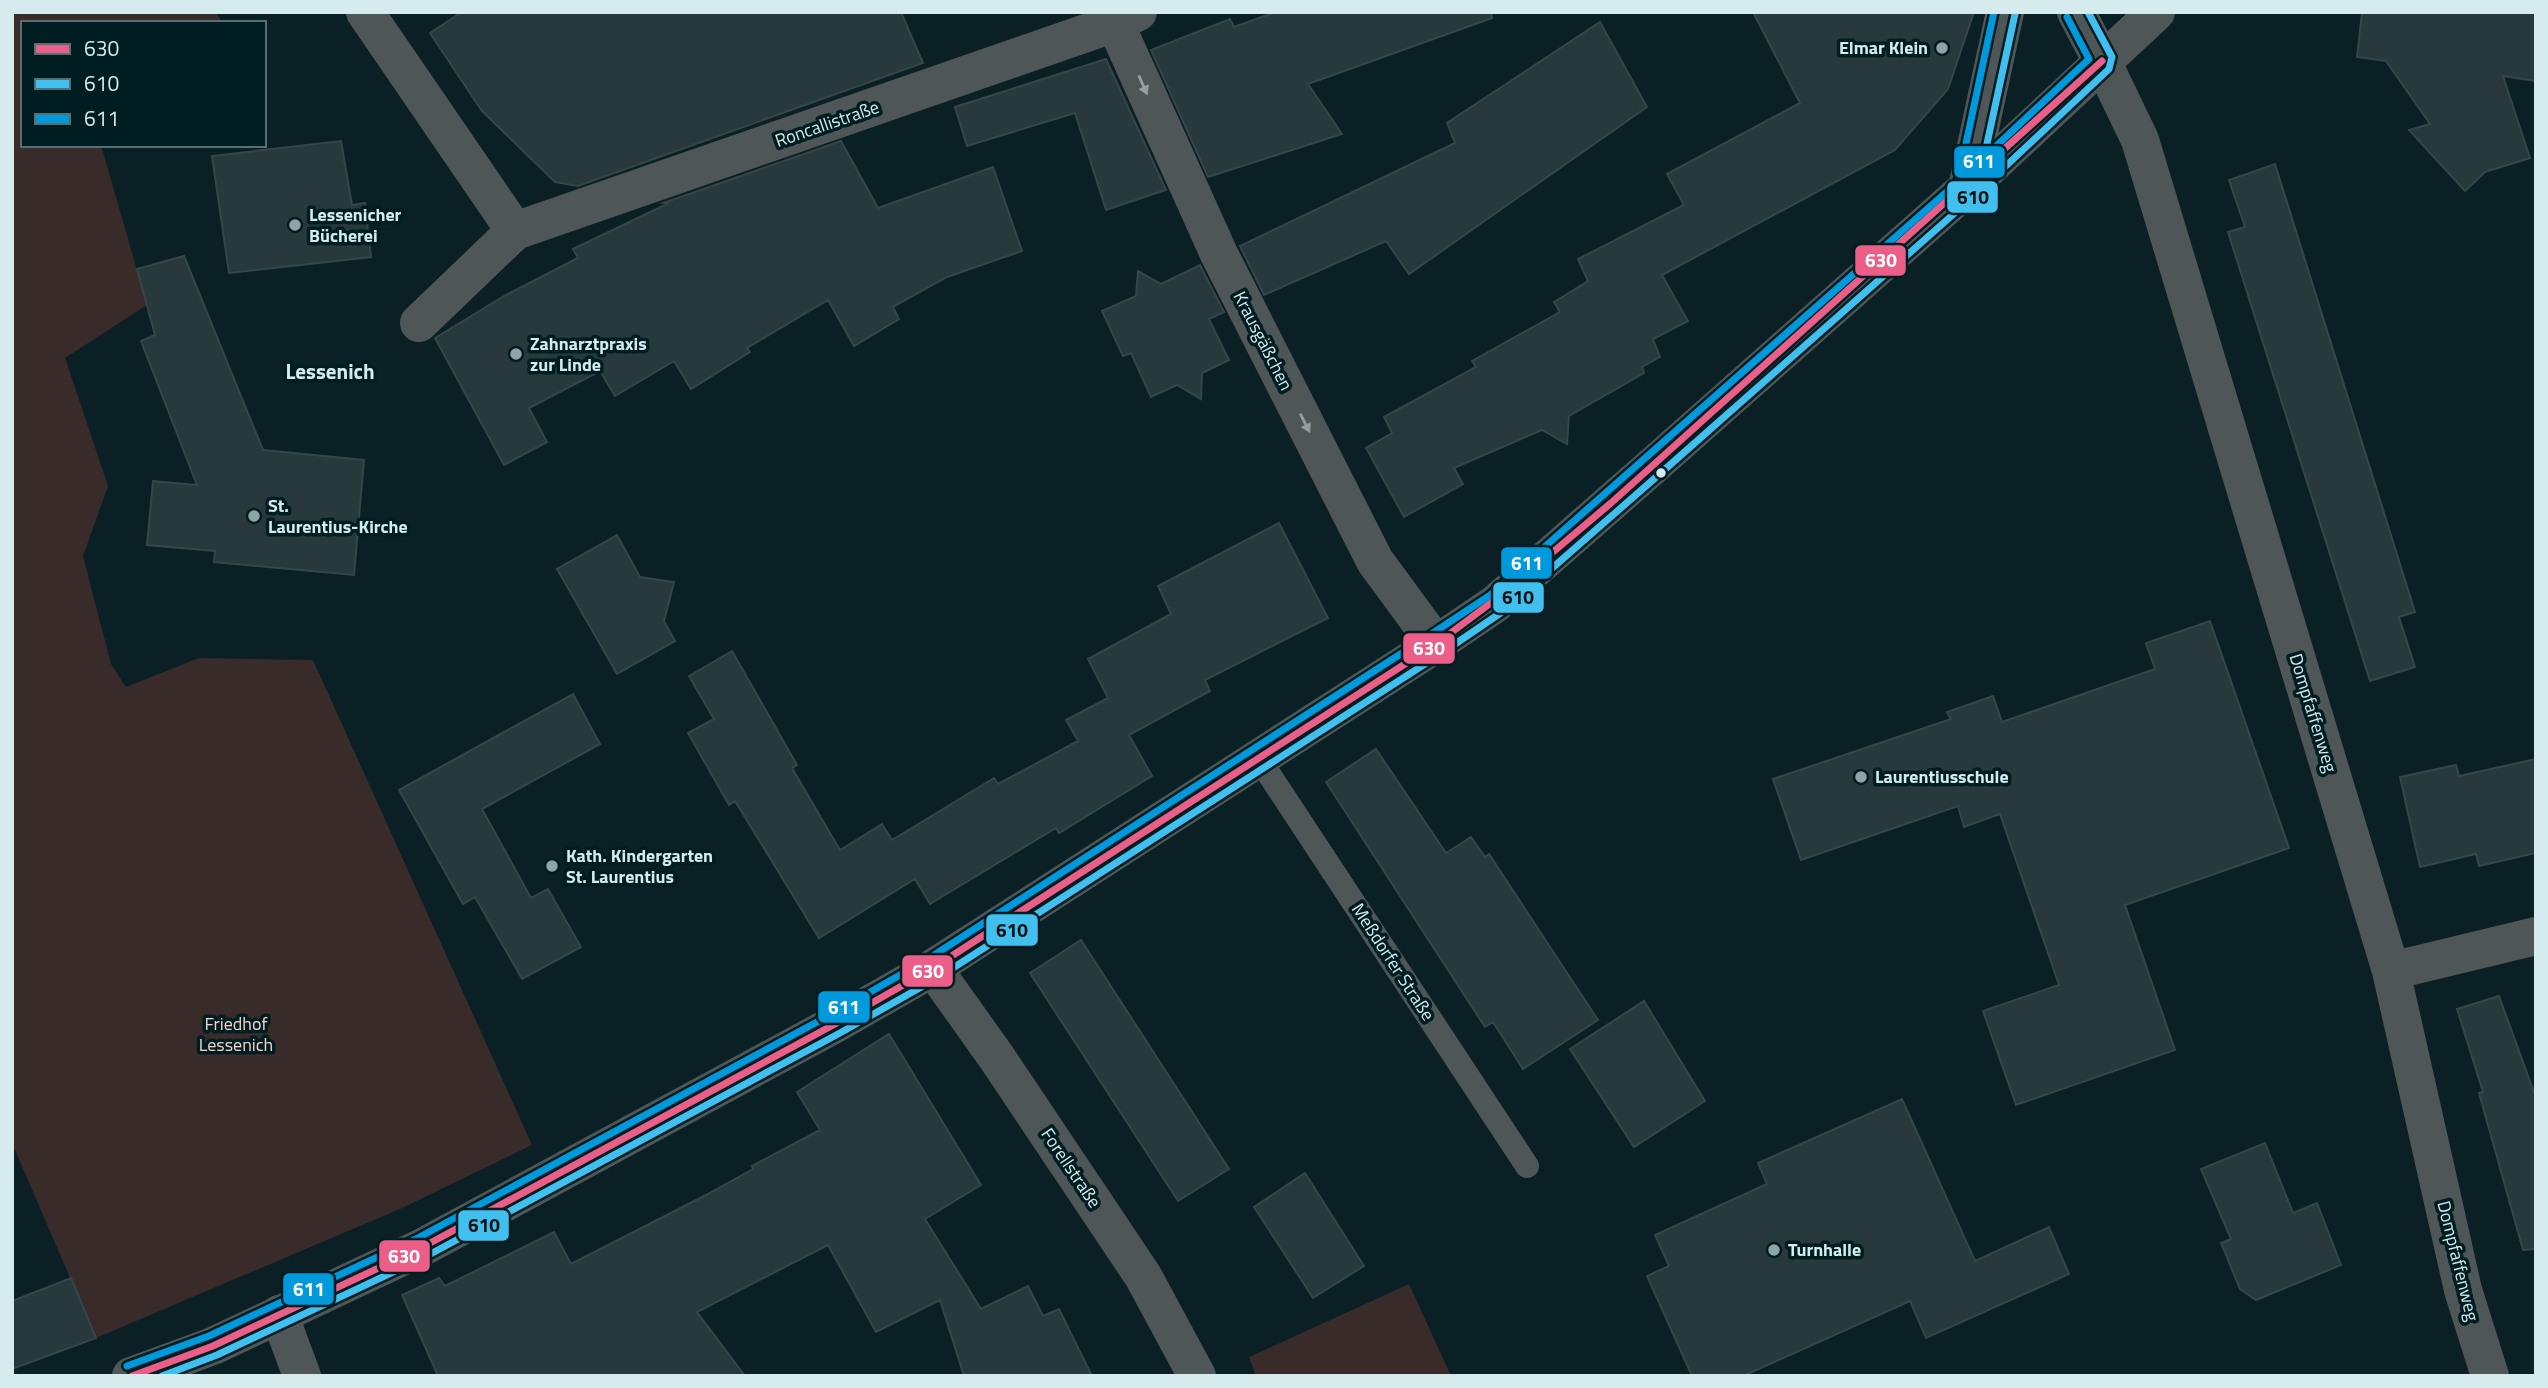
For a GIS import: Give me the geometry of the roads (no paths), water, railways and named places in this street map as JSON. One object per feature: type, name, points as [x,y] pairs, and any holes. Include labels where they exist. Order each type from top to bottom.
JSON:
[{"type":"street","points":[[365,12],[515,231]]},
{"type":"street","points":[[1966,188],[2005,12]]},
{"type":"street","name":"Dompfaffenweg","points":[[2076,12],[2140,140],[2391,971],[2463,1290],[2490,1376]]},
{"type":"street","points":[[131,1376],[212,1346],[421,1248],[814,1036],[933,968],[1436,644],[1494,604],[1966,188],[2157,12]]},
{"type":"street","name":"Roncallistraße","points":[[419,323],[515,231],[1126,18]]},
{"type":"street","name":"Krausgäßchen","points":[[1126,18],[1219,254],[1375,561],[1436,644]]},
{"type":"street","points":[[2391,971],[2536,936]]},
{"type":"street","name":"Forellstraße","points":[[933,968],[997,1058],[1143,1276],[1197,1376]]},
{"type":"street","points":[[279,1314],[302,1376]]},
{"type":"lane","name":"Meßdorfer Straße","points":[[1259,759],[1527,1166]]},
{"type":"place","name":"Elmar Klein","points":[[1942,48]]},
{"type":"place","name":"Lessenicher Bücherei","points":[[295,225]]},
{"type":"place","name":"Zahnarztpraxis zur Linde","points":[[516,354]]},
{"type":"place","name":"St. Laurentius-Kirche","points":[[254,516]]},
{"type":"place","name":"Laurentiusschule","points":[[1861,777]]},
{"type":"place","name":"Kath. Kindergarten St. Laurentius","points":[[552,866]]},
{"type":"place","name":"Turnhalle","points":[[1774,1250]]},
{"type":"district","name":"Lessenich","points":[[330,372]]},
{"type":"park label","name":"Friedhof Lessenich","points":[[236,1034]]}]
